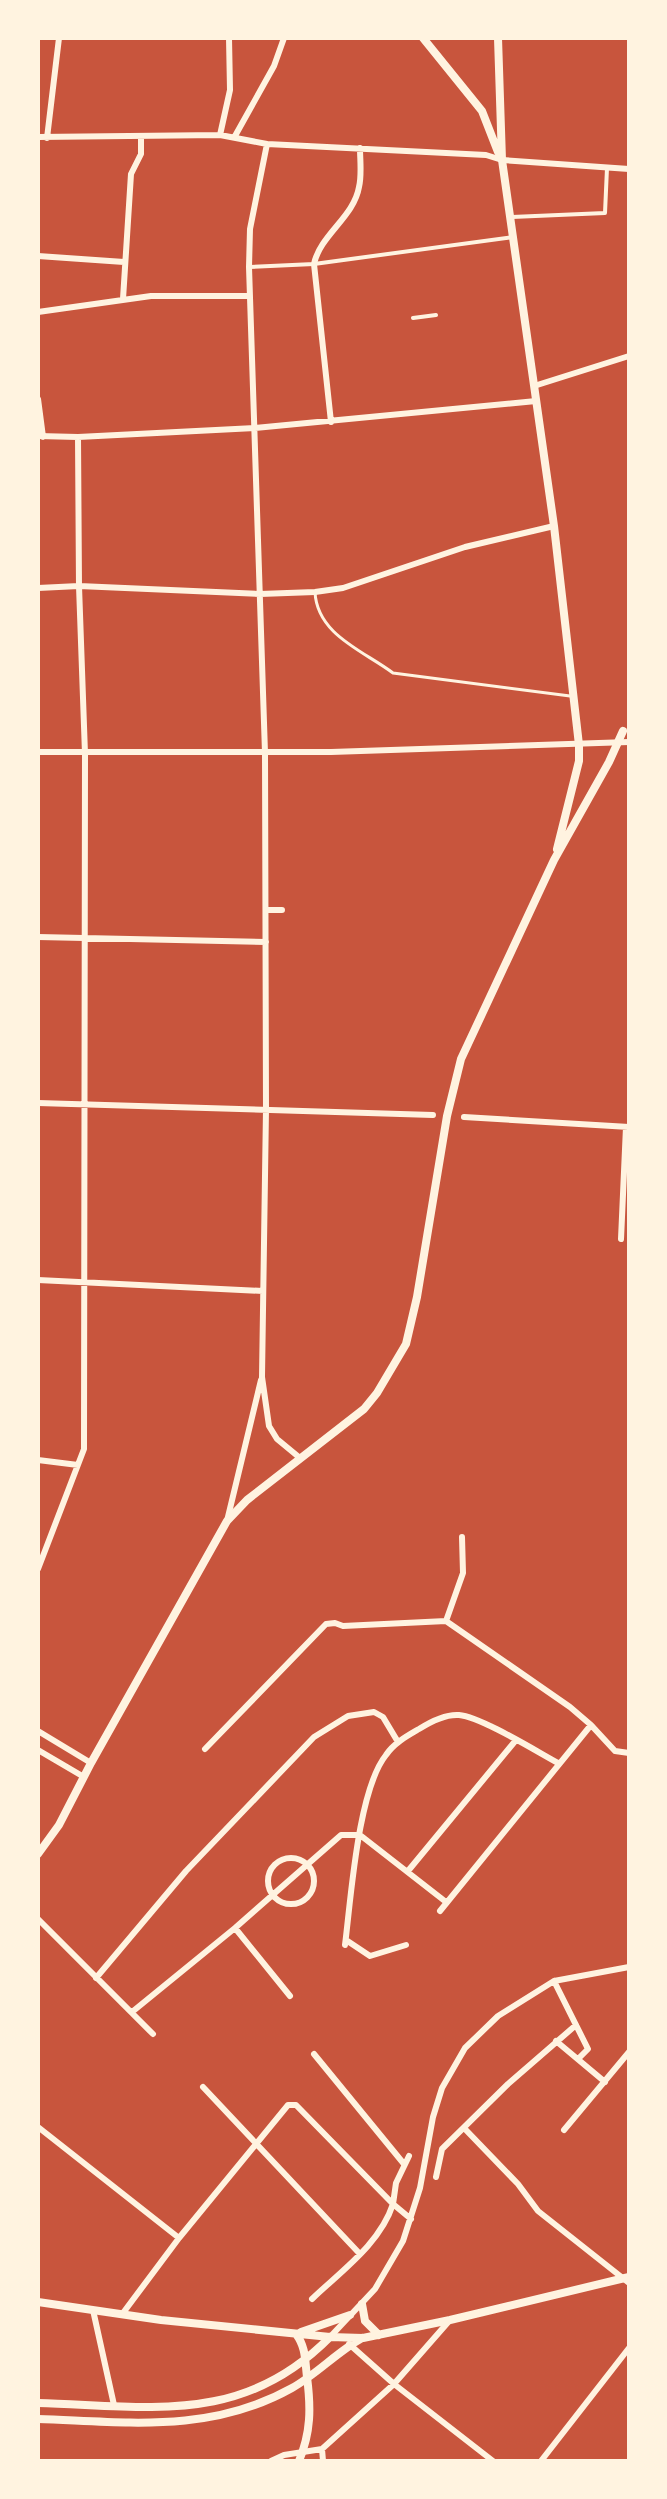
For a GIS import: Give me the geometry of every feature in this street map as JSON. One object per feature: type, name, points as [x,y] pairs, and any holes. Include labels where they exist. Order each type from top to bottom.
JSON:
[{"type":"main road","points":[[423,38],[482,111],[502,160]]},
{"type":"main road","points":[[498,38],[502,160],[554,526],[579,745],[579,761],[554,860]]},
{"type":"main road","points":[[38,1854],[59,1825],[227,1521],[247,1500],[364,1409],[406,1344],[417,1297],[447,1116],[461,1059],[554,860],[623,731]]},
{"type":"main road","points":[[38,2419],[164,2423],[202,2420],[231,2413],[278,2395],[307,2378],[347,2342],[627,2279]]},
{"type":"main road","points":[[38,2302],[330,2337],[347,2342]]},
{"type":"main road","points":[[362,2304],[365,2321],[379,2335]]},
{"type":"main road","points":[[296,2334],[350,2315]]},
{"type":"main road","points":[[296,2334],[306,2361],[311,2412],[301,2457]]},
{"type":"main road","points":[[38,2403],[165,2407],[204,2405],[264,2386],[306,2361],[330,2337]]},
{"type":"main road","points":[[164,2423],[165,2407]]},
{"type":"street","points":[[47,138],[59,38]]},
{"type":"street","points":[[220,135],[230,90],[229,38]]},
{"type":"street","points":[[235,136],[274,66],[284,38]]},
{"type":"street","points":[[38,137],[220,135],[267,144],[486,155],[502,160],[629,169]]},
{"type":"street","points":[[123,299],[131,174],[141,154],[141,136]]},
{"type":"street","points":[[267,144],[250,229],[249,267],[265,753],[266,1109],[262,1377],[269,1426],[283,1445],[300,1458]]},
{"type":"street","points":[[331,422],[314,264],[317,249],[337,227],[359,189],[360,148]]},
{"type":"street","points":[[510,217],[605,213],[607,168]]},
{"type":"street","points":[[249,267],[314,264],[513,237]]},
{"type":"street","points":[[38,256],[124,262]]},
{"type":"street","points":[[38,312],[151,296],[250,296]]},
{"type":"street","points":[[413,318],[436,315]]},
{"type":"street","points":[[534,386],[629,356]]},
{"type":"street","points":[[38,399],[40,436],[78,437],[255,428],[536,401]]},
{"type":"street","points":[[38,1569],[84,1449],[85,754],[78,437]]},
{"type":"street","points":[[38,588],[79,586],[260,594],[315,592],[343,588],[465,547],[554,526]]},
{"type":"street","points":[[38,752],[265,753],[629,742]]},
{"type":"street","points":[[266,910],[282,910]]},
{"type":"street","points":[[38,937],[266,942]]},
{"type":"street","points":[[38,1103],[433,1115]]},
{"type":"street","points":[[464,1117],[627,1127],[621,1239]]},
{"type":"street","points":[[38,1280],[263,1291]]},
{"type":"street","points":[[227,1521],[262,1377]]},
{"type":"street","points":[[38,1460],[78,1465]]},
{"type":"street","points":[[446,1621],[463,1573],[462,1537]]},
{"type":"street","points":[[205,1749],[326,1624],[343,1626],[446,1621],[591,1725],[615,1751],[629,1753]]},
{"type":"street","points":[[96,1978],[186,1871],[314,1737],[348,1716],[374,1712],[383,1717],[398,1742]]},
{"type":"street","points":[[406,1945],[370,1956],[345,1943],[368,1787],[386,1754],[398,1742],[425,1725],[458,1715],[516,1740],[558,1763]]},
{"type":"street","points":[[440,1911],[591,1725]]},
{"type":"street","points":[[38,1731],[91,1763]]},
{"type":"street","points":[[408,1871],[516,1740]]},
{"type":"street","points":[[38,1750],[84,1777]]},
{"type":"street","points":[[132,2012],[235,1928],[341,1835],[360,1835],[446,1902]]},
{"type":"street","points":[[287,1858],[295,1858],[309,1865],[314,1884],[308,1896],[290,1904],[273,1894],[268,1880],[274,1865],[287,1858]]},
{"type":"street","points":[[38,1919],[153,2034]]},
{"type":"street","points":[[235,1928],[290,1996]]},
{"type":"street","points":[[330,2337],[375,2289],[395,2255],[411,2219],[420,2188],[433,2117],[442,2088],[472,2040],[498,2016],[554,1981],[629,1967]]},
{"type":"street","points":[[554,1981],[588,2049],[578,2059]]},
{"type":"street","points":[[436,2177],[442,2149],[508,2084],[576,2025]]},
{"type":"street","points":[[556,2041],[605,2082]]},
{"type":"street","points":[[564,2130],[629,2052]]},
{"type":"street","points":[[314,2054],[404,2164]]},
{"type":"street","points":[[203,2087],[359,2253]]},
{"type":"street","points":[[123,2313],[179,2238],[288,2105],[296,2105],[411,2219]]},
{"type":"street","points":[[38,2127],[179,2238]]},
{"type":"street","points":[[464,2128],[518,2184],[538,2211],[627,2279]]},
{"type":"street","points":[[312,2299],[385,2224],[393,2204],[396,2183],[409,2156]]},
{"type":"street","points":[[93,2310],[114,2405]]},
{"type":"street","points":[[271,2461],[284,2455],[301,2457],[322,2449],[394,2384],[450,2320]]},
{"type":"street","points":[[347,2342],[394,2384],[493,2461]]},
{"type":"street","points":[[541,2461],[629,2348]]},
{"type":"street","points":[[322,2449],[323,2461]]},
{"type":"lane","points":[[315,592],[316,604],[323,619],[339,636],[356,653],[377,661],[393,673],[574,696]]}]
